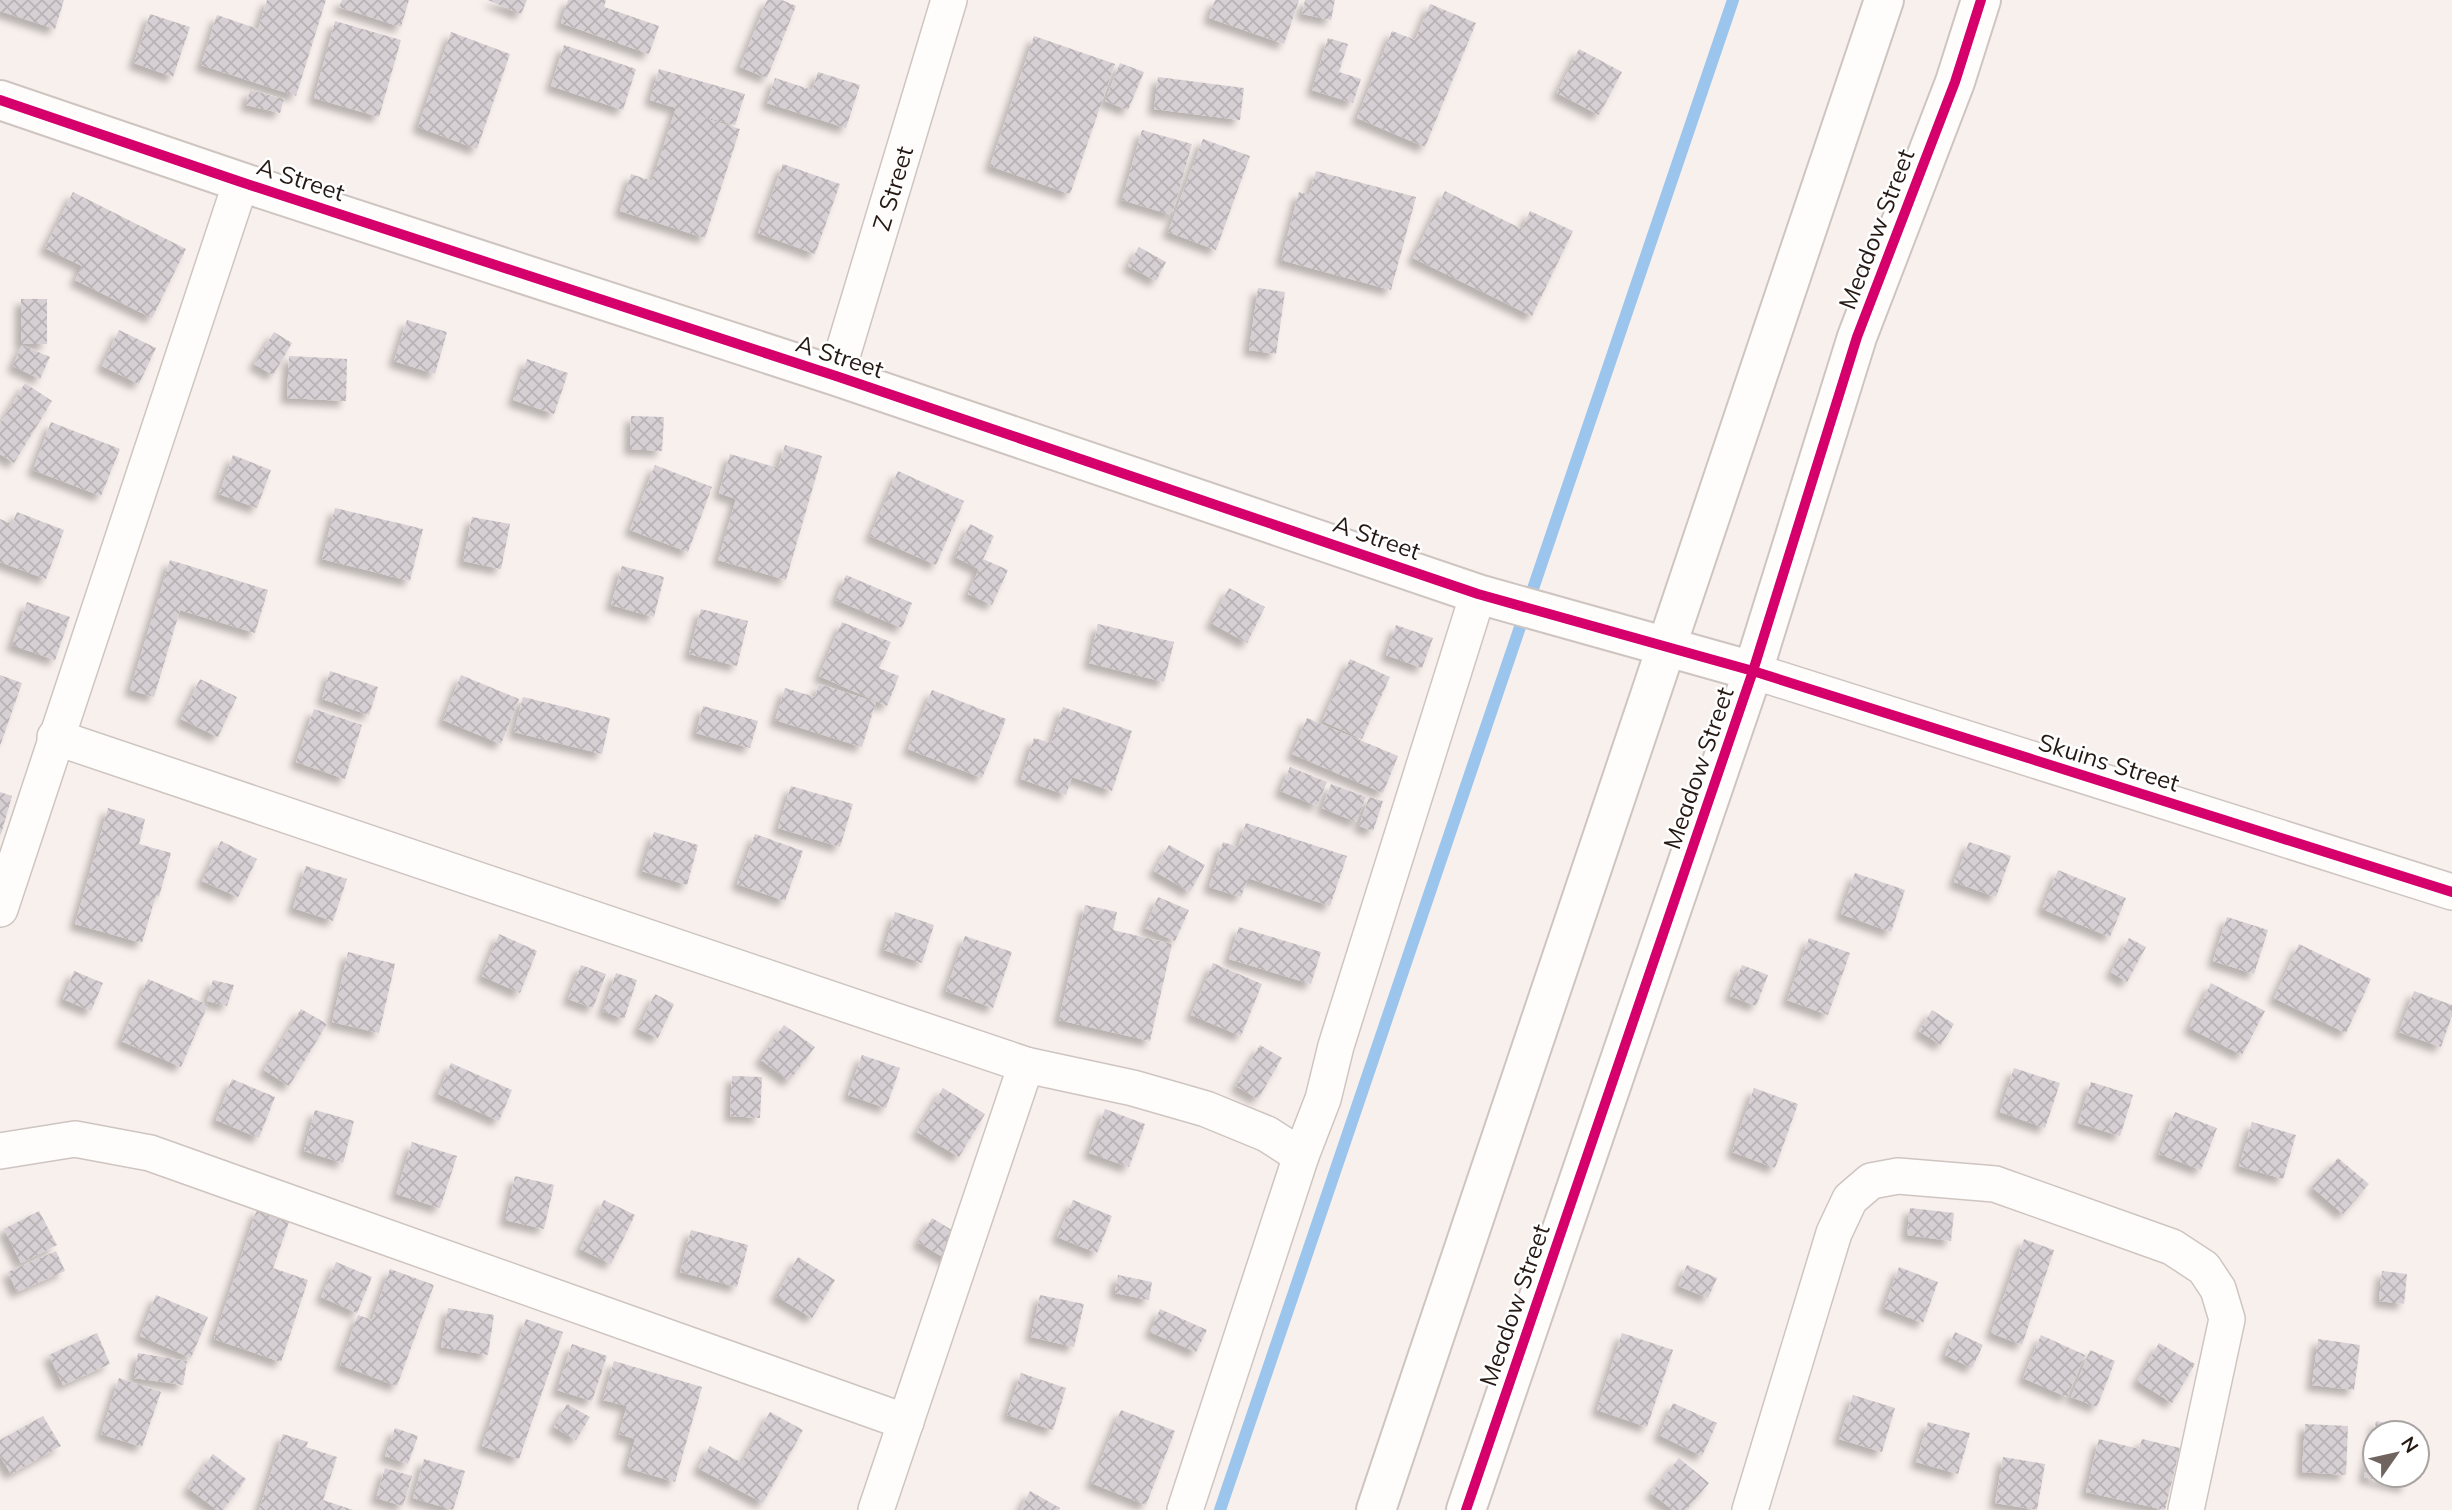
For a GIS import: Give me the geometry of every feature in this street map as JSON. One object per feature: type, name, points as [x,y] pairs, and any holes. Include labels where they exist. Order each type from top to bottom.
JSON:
[{"type":"street","name":"Z Street","points":[[836,376],[949,0]]},
{"type":"street","points":[[1376,1510],[1884,0]]},
{"type":"street","name":"Meadow Street","points":[[1466,1510],[1753,671],[1857,337],[1955,82],[1981,0]]},
{"type":"street","name":"A Street","points":[[0,100],[241,182],[836,376],[1493,599],[1753,671]]},
{"type":"street","points":[[0,909],[241,182]]},
{"type":"street","points":[[1185,1510],[1301,1156],[1323,1099],[1336,1046],[1493,599]]},
{"type":"street","name":"Skuins Street","points":[[1753,671],[2452,892]]},
{"type":"street","points":[[55,737],[1026,1065],[1133,1088],[1206,1109],[1267,1134],[1301,1156]]},
{"type":"street","points":[[876,1510],[1026,1065]]},
{"type":"street","points":[[0,1151],[75,1139],[150,1153],[906,1422]]},
{"type":"street","points":[[1761,1507],[1834,1233],[1850,1199],[1871,1181],[1898,1176],[1995,1184],[2172,1247],[2204,1268],[2218,1289],[2227,1319],[2186,1510]]},
{"type":"building","points":[[0,0],[64,0],[55,29],[0,11]]},
{"type":"building","points":[[267,0],[326,0],[296,96],[201,65],[217,15],[258,29]]},
{"type":"building","points":[[342,0],[409,0],[401,27],[339,7]]},
{"type":"building","points":[[488,0],[527,0],[521,14]]},
{"type":"building","points":[[568,0],[606,0],[604,7],[659,26],[649,54],[561,23]]},
{"type":"building","points":[[767,0],[782,0],[796,6],[767,78],[740,67]]},
{"type":"building","points":[[1215,0],[1299,0],[1284,44],[1209,18]]},
{"type":"building","points":[[1305,0],[1335,0],[1331,20],[1302,14]]},
{"type":"building","points":[[1430,4],[1476,23],[1425,147],[1357,118],[1392,31],[1415,40]]},
{"type":"building","points":[[150,14],[190,27],[173,77],[134,63]]},
{"type":"building","points":[[335,21],[401,40],[379,117],[314,98]]},
{"type":"building","points":[[451,32],[510,54],[477,149],[418,127]]},
{"type":"building","points":[[1034,36],[1115,64],[1070,194],[990,166]]},
{"type":"building","points":[[1328,38],[1348,44],[1339,72],[1361,79],[1353,103],[1312,90]]},
{"type":"building","points":[[564,45],[636,69],[623,110],[551,86]]},
{"type":"building","points":[[1579,49],[1622,72],[1599,115],[1557,93]]},
{"type":"building","points":[[1120,63],[1144,72],[1128,110],[1105,101]]},
{"type":"building","points":[[659,69],[745,94],[735,125],[686,112],[740,129],[705,238],[620,211],[631,174],[652,181],[676,108],[650,100]]},
{"type":"building","points":[[818,72],[860,85],[846,128],[767,103],[775,78],[812,90]]},
{"type":"building","points":[[1158,77],[1244,88],[1240,120],[1154,109]]},
{"type":"building","points":[[250,90],[284,99],[280,113],[246,105]]},
{"type":"building","points":[[1142,130],[1192,144],[1172,215],[1122,200]]},
{"type":"building","points":[[1203,139],[1250,156],[1216,250],[1168,232]]},
{"type":"building","points":[[783,164],[840,184],[815,254],[758,233]]},
{"type":"building","points":[[1316,171],[1416,197],[1391,290],[1281,260],[1299,192],[1309,195]]},
{"type":"building","points":[[1445,191],[1522,229],[1530,211],[1573,231],[1532,316],[1413,258]]},
{"type":"building","points":[[73,192],[186,249],[152,318],[75,280],[82,266],[45,248]]},
{"type":"building","points":[[1139,247],[1166,262],[1156,281],[1128,266]]},
{"type":"building","points":[[1258,288],[1285,292],[1276,354],[1249,350]]},
{"type":"building","points":[[21,299],[47,299],[47,344],[21,344]]},
{"type":"building","points":[[407,320],[447,332],[435,374],[394,361]]},
{"type":"building","points":[[119,330],[156,348],[139,384],[102,366]]},
{"type":"building","points":[[274,332],[292,343],[273,375],[254,364]]},
{"type":"building","points":[[22,345],[50,357],[40,379],[13,366]]},
{"type":"building","points":[[289,356],[347,359],[346,401],[287,398]]},
{"type":"building","points":[[527,359],[568,373],[554,414],[513,400]]},
{"type":"building","points":[[25,383],[52,401],[14,463],[0,454],[0,424]]},
{"type":"building","points":[[631,416],[664,417],[662,451],[630,449]]},
{"type":"building","points":[[51,422],[120,449],[101,496],[33,470]]},
{"type":"building","points":[[785,445],[822,456],[786,580],[718,560],[736,499],[719,493],[730,454],[778,468]]},
{"type":"building","points":[[233,455],[271,470],[257,508],[219,494]]},
{"type":"building","points":[[655,465],[712,487],[688,552],[630,530]]},
{"type":"building","points":[[898,471],[964,501],[936,565],[870,536]]},
{"type":"building","points":[[335,508],[423,529],[410,581],[322,559]]},
{"type":"building","points":[[17,512],[64,530],[46,579],[0,562],[0,519],[12,524]]},
{"type":"building","points":[[472,517],[510,524],[501,569],[463,561]]},
{"type":"building","points":[[970,524],[994,536],[983,559],[1008,570],[992,605],[968,594],[979,569],[955,557]]},
{"type":"building","points":[[170,560],[268,590],[255,633],[180,610],[154,697],[130,690]]},
{"type":"building","points":[[622,566],[664,577],[654,617],[611,605]]},
{"type":"building","points":[[846,575],[912,603],[902,628],[836,600]]},
{"type":"building","points":[[1229,588],[1265,607],[1247,643],[1211,623]]},
{"type":"building","points":[[27,602],[70,617],[55,660],[12,645]]},
{"type":"building","points":[[701,609],[748,621],[737,666],[689,654]]},
{"type":"building","points":[[842,622],[891,642],[879,668],[899,676],[887,706],[819,676]]},
{"type":"building","points":[[1098,624],[1174,642],[1164,682],[1089,663]]},
{"type":"building","points":[[1396,625],[1433,638],[1422,668],[1386,655]]},
{"type":"building","points":[[1350,659],[1390,677],[1362,739],[1322,721]]},
{"type":"building","points":[[330,671],[378,687],[369,715],[322,699]]},
{"type":"building","points":[[0,675],[22,683],[0,746]]},
{"type":"building","points":[[461,675],[519,699],[501,744],[443,720]]},
{"type":"building","points":[[200,679],[237,697],[218,737],[181,719]]},
{"type":"building","points":[[819,684],[876,702],[862,747],[775,720],[785,688],[815,697]]},
{"type":"building","points":[[932,690],[1006,719],[982,778],[908,749]]},
{"type":"building","points":[[523,697],[610,718],[602,754],[514,732]]},
{"type":"building","points":[[703,706],[758,721],[750,748],[696,733]]},
{"type":"building","points":[[1063,707],[1132,731],[1112,791],[1072,777],[1066,795],[1021,779],[1034,738],[1051,743]]},
{"type":"building","points":[[314,709],[362,725],[345,779],[296,762]]},
{"type":"building","points":[[1307,718],[1398,756],[1383,793],[1292,754]]},
{"type":"building","points":[[1290,767],[1327,782],[1317,806],[1280,791]]},
{"type":"building","points":[[1331,784],[1366,797],[1356,822],[1322,808]]},
{"type":"building","points":[[791,786],[853,804],[840,847],[778,828]]},
{"type":"building","points":[[0,792],[12,796],[1,834],[0,834]]},
{"type":"building","points":[[1369,797],[1383,801],[1373,831],[1359,826]]},
{"type":"building","points":[[108,808],[145,819],[139,844],[171,853],[142,943],[75,924]]},
{"type":"building","points":[[1246,823],[1347,856],[1330,906],[1248,878],[1241,897],[1209,887],[1223,842],[1238,847]]},
{"type":"building","points":[[654,832],[698,845],[687,885],[642,871]]},
{"type":"building","points":[[755,834],[803,851],[785,901],[737,884]]},
{"type":"building","points":[[221,841],[257,859],[238,897],[202,881]]},
{"type":"building","points":[[1969,842],[2011,856],[1996,897],[1954,882]]},
{"type":"building","points":[[1169,845],[1205,865],[1190,892],[1154,871]]},
{"type":"building","points":[[306,866],[347,879],[333,921],[293,908]]},
{"type":"building","points":[[2058,870],[2126,898],[2110,937],[2042,909]]},
{"type":"building","points":[[1855,873],[1905,890],[1891,932],[1841,914]]},
{"type":"building","points":[[1158,897],[1189,910],[1175,941],[1145,928]]},
{"type":"building","points":[[1085,905],[1117,912],[1113,930],[1172,944],[1150,1041],[1059,1020]]},
{"type":"building","points":[[895,912],[934,925],[922,963],[884,950]]},
{"type":"building","points":[[2227,917],[2268,930],[2254,974],[2213,961]]},
{"type":"building","points":[[1239,927],[1321,952],[1311,984],[1229,959]]},
{"type":"building","points":[[499,934],[537,951],[520,993],[482,976]]},
{"type":"building","points":[[965,936],[1012,952],[993,1008],[946,991]]},
{"type":"building","points":[[1809,938],[1850,953],[1828,1015],[1787,1000]]},
{"type":"building","points":[[2129,938],[2146,947],[2127,982],[2111,972]]},
{"type":"building","points":[[2299,944],[2371,979],[2346,1033],[2274,998]]},
{"type":"building","points":[[348,952],[395,964],[379,1033],[332,1022]]},
{"type":"building","points":[[1213,963],[1262,984],[1241,1036],[1191,1015]]},
{"type":"building","points":[[581,965],[606,974],[593,1008],[568,999]]},
{"type":"building","points":[[1742,965],[1768,975],[1756,1006],[1730,996]]},
{"type":"building","points":[[74,971],[103,983],[91,1011],[63,999]]},
{"type":"building","points":[[616,973],[637,980],[624,1019],[603,1011]]},
{"type":"building","points":[[148,979],[208,1005],[181,1067],[121,1041]]},
{"type":"building","points":[[213,980],[234,985],[227,1006],[207,1001]]},
{"type":"building","points":[[2211,983],[2265,1011],[2242,1055],[2189,1028]]},
{"type":"building","points":[[2414,991],[2452,1005],[2452,1016],[2441,1047],[2399,1032]]},
{"type":"building","points":[[655,994],[674,1004],[658,1038],[638,1029]]},
{"type":"building","points":[[301,1009],[327,1024],[289,1086],[264,1070]]},
{"type":"building","points":[[1932,1010],[1954,1024],[1941,1045],[1919,1031]]},
{"type":"building","points":[[784,1025],[815,1047],[789,1081],[760,1059]]},
{"type":"building","points":[[1260,1045],[1282,1058],[1258,1099],[1236,1086]]},
{"type":"building","points":[[862,1055],[900,1068],[886,1108],[848,1095]]},
{"type":"building","points":[[451,1063],[512,1090],[499,1121],[438,1094]]},
{"type":"building","points":[[2014,1068],[2060,1083],[2045,1128],[2000,1112]]},
{"type":"building","points":[[732,1076],[762,1077],[760,1118],[730,1116]]},
{"type":"building","points":[[232,1079],[275,1097],[259,1138],[216,1120]]},
{"type":"building","points":[[2091,1082],[2133,1095],[2120,1136],[2078,1123]]},
{"type":"building","points":[[943,1088],[985,1114],[959,1157],[917,1132]]},
{"type":"building","points":[[1754,1088],[1798,1104],[1775,1168],[1732,1152]]},
{"type":"building","points":[[1105,1109],[1145,1124],[1129,1167],[1089,1153]]},
{"type":"building","points":[[315,1110],[354,1121],[343,1163],[304,1151]]},
{"type":"building","points":[[2175,1112],[2217,1128],[2201,1170],[2159,1154]]},
{"type":"building","points":[[2252,1122],[2296,1135],[2283,1179],[2239,1166]]},
{"type":"building","points":[[412,1142],[457,1156],[440,1208],[396,1194]]},
{"type":"building","points":[[2338,1158],[2369,1184],[2343,1214],[2312,1187]]},
{"type":"building","points":[[515,1176],[554,1185],[544,1229],[505,1220]]},
{"type":"building","points":[[604,1200],[635,1215],[611,1264],[580,1249]]},
{"type":"building","points":[[1073,1200],[1112,1216],[1097,1253],[1057,1237]]},
{"type":"building","points":[[1910,1208],[1954,1213],[1951,1241],[1907,1235]]},
{"type":"building","points":[[257,1209],[290,1219],[273,1268],[308,1280],[281,1362],[214,1339]]},
{"type":"building","points":[[39,1211],[57,1245],[21,1263],[4,1229]]},
{"type":"building","points":[[932,1218],[965,1238],[951,1262],[918,1242]]},
{"type":"building","points":[[691,1230],[748,1245],[737,1287],[680,1272]]},
{"type":"building","points":[[2024,1239],[2054,1250],[2022,1345],[1991,1333]]},
{"type":"building","points":[[56,1251],[65,1271],[17,1292],[8,1272]]},
{"type":"building","points":[[798,1257],[835,1280],[812,1318],[776,1296]]},
{"type":"building","points":[[336,1262],[372,1277],[357,1313],[321,1297]]},
{"type":"building","points":[[1687,1265],[1717,1278],[1708,1298],[1678,1286]]},
{"type":"building","points":[[1899,1267],[1938,1282],[1923,1323],[1884,1308]]},
{"type":"building","points":[[390,1269],[434,1285],[397,1386],[340,1365],[358,1315],[372,1320]]},
{"type":"building","points":[[2382,1271],[2407,1274],[2404,1304],[2379,1301]]},
{"type":"building","points":[[1118,1275],[1152,1282],[1149,1300],[1115,1293]]},
{"type":"building","points":[[156,1295],[208,1317],[191,1358],[140,1336]]},
{"type":"building","points":[[1040,1295],[1084,1304],[1074,1347],[1031,1337]]},
{"type":"building","points":[[448,1308],[494,1315],[488,1355],[441,1347]]},
{"type":"building","points":[[1160,1309],[1207,1330],[1196,1352],[1150,1332]]},
{"type":"building","points":[[526,1319],[563,1332],[519,1459],[482,1446]]},
{"type":"building","points":[[1955,1332],[1983,1345],[1972,1368],[1945,1355]]},
{"type":"building","points":[[97,1333],[110,1364],[63,1385],[49,1355]]},
{"type":"building","points":[[1622,1333],[1673,1350],[1647,1427],[1597,1410]]},
{"type":"building","points":[[2041,1335],[2085,1355],[2067,1397],[2023,1378]]},
{"type":"building","points":[[2318,1339],[2360,1345],[2354,1390],[2312,1385]]},
{"type":"building","points":[[2159,1343],[2195,1364],[2172,1403],[2137,1381]]},
{"type":"building","points":[[572,1344],[607,1356],[592,1401],[557,1390]]},
{"type":"building","points":[[2090,1350],[2115,1361],[2097,1407],[2071,1397]]},
{"type":"building","points":[[138,1353],[187,1361],[183,1385],[134,1378]]},
{"type":"building","points":[[614,1361],[702,1387],[675,1482],[627,1468],[635,1439],[619,1434],[627,1406],[603,1400]]},
{"type":"building","points":[[1021,1373],[1066,1388],[1053,1430],[1007,1415]]},
{"type":"building","points":[[119,1378],[161,1392],[142,1447],[101,1434]]},
{"type":"building","points":[[1853,1395],[1895,1408],[1882,1452],[1839,1439]]},
{"type":"building","points":[[1673,1403],[1717,1423],[1702,1456],[1659,1435]]},
{"type":"building","points":[[567,1404],[590,1417],[576,1440],[554,1427]]},
{"type":"building","points":[[1121,1410],[1175,1431],[1146,1505],[1091,1483]]},
{"type":"building","points":[[770,1412],[803,1430],[763,1503],[698,1468],[710,1446],[742,1463]]},
{"type":"building","points":[[43,1416],[61,1446],[11,1474],[0,1456],[0,1440]]},
{"type":"building","points":[[1928,1422],[1970,1433],[1958,1474],[1916,1462]]},
{"type":"building","points":[[2305,1424],[2348,1426],[2346,1475],[2302,1472]]},
{"type":"building","points":[[395,1428],[418,1436],[408,1464],[385,1456]]},
{"type":"building","points":[[283,1434],[308,1442],[306,1447],[337,1457],[323,1500],[353,1510],[259,1510]]},
{"type":"building","points":[[2099,1439],[2139,1449],[2142,1439],[2180,1448],[2165,1510],[2086,1492]]},
{"type":"building","points":[[213,1454],[246,1479],[223,1510],[217,1510],[188,1488]]},
{"type":"building","points":[[2003,1457],[2045,1464],[2037,1510],[1995,1503]]},
{"type":"building","points":[[1679,1458],[1709,1483],[1686,1510],[1673,1510],[1651,1493]]},
{"type":"building","points":[[424,1459],[465,1471],[453,1510],[413,1498]]},
{"type":"building","points":[[385,1468],[412,1476],[403,1506],[376,1498]]},
{"type":"building","points":[[1030,1491],[1060,1508],[1059,1510],[1020,1510]]},
{"type":"waterway","points":[[1220,1510],[1733,0]]},
{"type":"cycle path","points":[[1466,1510],[1753,671],[1857,337],[1955,82],[1981,0]]},
{"type":"cycle path","points":[[0,100],[241,182],[836,376],[1478,594],[1753,671],[2452,892]]}]
